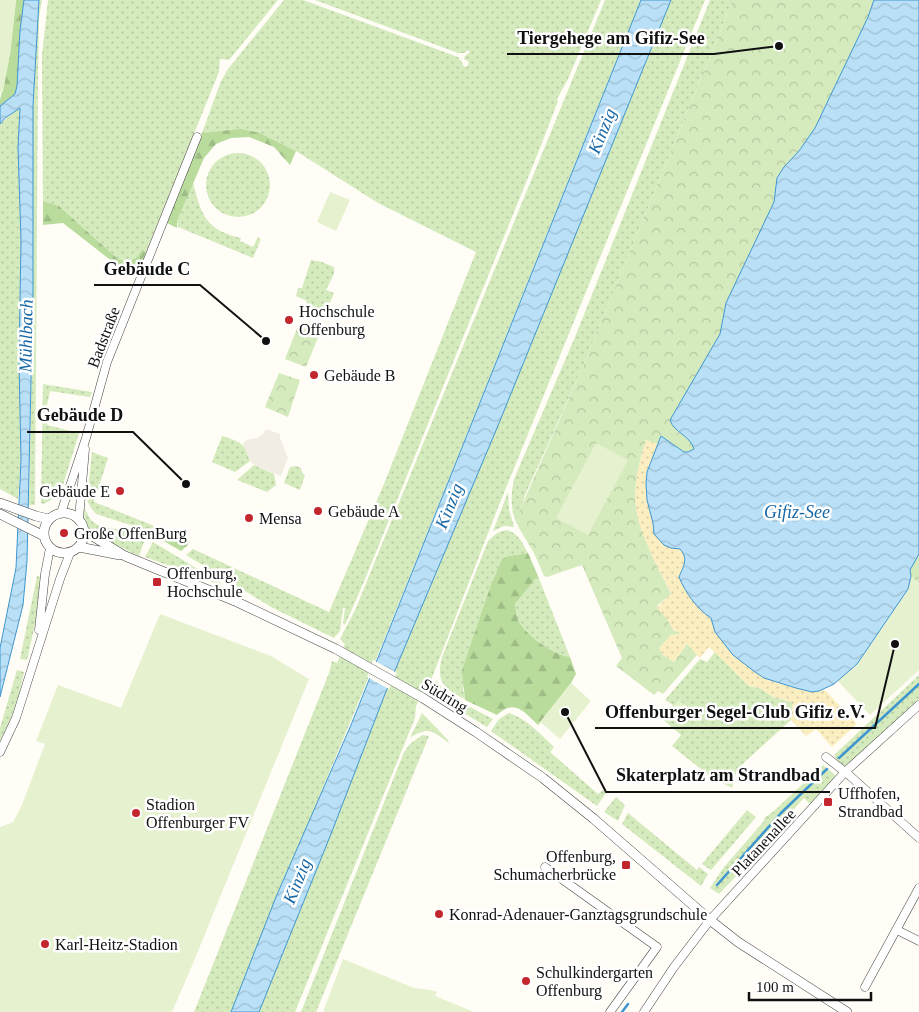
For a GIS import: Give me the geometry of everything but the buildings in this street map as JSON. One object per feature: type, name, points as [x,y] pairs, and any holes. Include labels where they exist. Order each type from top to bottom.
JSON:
[{"type":"street","name":"Badstraße","points":[[61,513],[86,438],[107,362],[198,137]]},
{"type":"street","name":"Badstraße","points":[[79,519],[86,438]]},
{"type":"street","points":[[0,503],[49,519]]},
{"type":"street","points":[[61,513],[68,513],[79,519],[84,530],[83,540],[79,548],[70,553],[56,552],[50,548],[44,536],[44,527],[49,519],[61,513]]},
{"type":"street","points":[[0,514],[44,536]]},
{"type":"street","name":"Südring","points":[[84,530],[125,556],[235,602],[336,650],[423,698],[543,778],[738,942],[847,1012]]},
{"type":"street","points":[[38,647],[50,548]]},
{"type":"street","name":"Südring","points":[[79,548],[125,556]]},
{"type":"street","points":[[0,752],[16,718],[70,553]]},
{"type":"street","name":"Platanenallee","points":[[644,1012],[674,967],[710,920],[845,772],[919,706]]},
{"type":"street","points":[[826,757],[919,838]]},
{"type":"street","points":[[545,867],[657,947],[610,1012]]},
{"type":"street","points":[[865,986],[898,930],[919,888]]},
{"type":"street","points":[[898,930],[919,941]]},
{"type":"green space","points":[[0,0],[16,0],[10,54],[3,92],[0,92]]},
{"type":"green space","points":[[16,0],[24,0],[20,30],[17,86],[15,94],[0,106],[10,54]]},
{"type":"green space","points":[[39,0],[42,0],[39,17],[38,76],[35,505],[29,505],[33,291],[33,106]]},
{"type":"green space","points":[[48,0],[278,0],[229,60],[220,59],[219,72],[146,252],[142,249],[137,257],[128,262],[118,259],[59,206],[43,201],[42,55]]},
{"type":"green space","points":[[284,0],[303,0],[458,57],[463,66],[467,67],[469,62],[464,59],[470,52],[468,50],[465,53],[458,53],[315,0],[601,0],[568,79],[557,99],[558,101],[540,148],[363,584],[345,625],[343,623],[345,608],[343,608],[340,631],[334,638],[271,607],[186,555],[193,549],[329,612],[384,484],[476,252],[378,203],[296,151],[260,133],[202,133],[221,81],[228,69]]},
{"type":"green space","points":[[605,0],[641,0],[377,657],[231,1012],[194,1012],[329,673],[332,661],[337,663],[345,644],[340,639],[356,608]]},
{"type":"green space","points":[[671,0],[705,0],[497,510],[428,688],[424,688],[416,706],[415,718],[295,1012],[259,1012],[385,694],[497,428]]},
{"type":"green space","points":[[710,0],[733,0],[581,371],[525,495],[516,522],[512,500],[514,479],[575,337]]},
{"type":"green space","points":[[733,0],[874,0],[868,17],[815,128],[777,178],[774,202],[726,303],[720,334],[670,420],[677,431],[692,442],[694,449],[684,452],[662,436],[658,444],[646,440],[643,448],[636,482],[635,500],[638,519],[646,541],[671,594],[657,608],[674,631],[679,632],[679,634],[671,635],[659,648],[663,655],[674,662],[687,644],[697,655],[663,694],[658,691],[654,695],[616,666],[622,658],[582,565],[547,577],[544,576],[534,553],[516,522],[581,371]]},
{"type":"green space","points":[[20,107],[18,147],[21,241],[19,361],[21,460],[18,499],[0,489],[0,124]]},
{"type":"green space","points":[[241,129],[260,133],[296,151],[290,165],[274,147],[249,137],[231,138],[216,144],[204,158],[177,221],[177,228],[167,223],[202,133]]},
{"type":"green space","points":[[232,153],[244,153],[261,162],[268,173],[270,185],[268,197],[261,208],[244,217],[232,217],[220,212],[211,203],[206,191],[206,179],[211,167],[220,158]]},
{"type":"green space","points":[[193,182],[202,212],[212,225],[229,235],[241,238],[240,241],[253,247],[258,237],[261,239],[253,258],[178,227],[177,221]]},
{"type":"green space","points":[[330,192],[350,200],[336,231],[317,222]]},
{"type":"green space","points":[[43,201],[59,206],[118,259],[128,262],[137,257],[142,249],[146,252],[136,276],[113,262],[63,223],[43,225]]},
{"type":"green space","points":[[311,260],[334,267],[334,274],[326,290],[334,293],[323,319],[303,312],[307,301],[296,296],[298,288],[302,288]]},
{"type":"green space","points":[[298,326],[319,335],[306,367],[285,359]]},
{"type":"green space","points":[[279,373],[300,380],[288,417],[265,407]]},
{"type":"green space","points":[[43,384],[92,392],[90,397],[50,391],[46,410],[47,425],[79,433],[60,495],[44,504],[41,503]]},
{"type":"green space","points":[[222,436],[244,446],[248,455],[250,461],[235,472],[212,462]]},
{"type":"green space","points":[[596,443],[628,460],[588,535],[556,518]]},
{"type":"green space","points":[[92,452],[108,458],[94,502],[157,527],[153,532],[96,514],[91,508],[87,500]]},
{"type":"green space","points":[[254,465],[274,474],[276,485],[267,492],[237,480]]},
{"type":"green space","points":[[296,466],[301,468],[302,473],[305,475],[300,490],[284,483],[290,467]]},
{"type":"green space","points":[[508,492],[509,509],[514,527],[504,526],[493,531]]},
{"type":"green space","points":[[84,508],[96,524],[108,528],[135,532],[145,539],[139,556],[92,533],[84,515]]},
{"type":"green space","points":[[162,528],[189,541],[187,546],[181,551],[155,536]]},
{"type":"green space","points":[[506,530],[517,536],[528,553],[509,556],[463,689],[465,699],[446,688],[441,678],[440,665],[488,541],[497,533]]},
{"type":"green space","points":[[153,542],[221,583],[219,585],[180,567],[167,565],[145,557]]},
{"type":"green space","points":[[528,553],[538,576],[515,604],[518,620],[533,638],[548,648],[570,657],[576,674],[538,725],[523,711],[514,707],[503,710],[497,715],[465,700],[462,670],[502,559]]},
{"type":"green space","points":[[919,554],[919,584],[911,576],[910,570]]},
{"type":"green space","points":[[37,576],[42,577],[36,620],[27,660],[20,659]]},
{"type":"green space","points":[[538,576],[570,657],[548,648],[533,638],[518,620],[515,604]]},
{"type":"green space","points":[[911,576],[919,584],[919,670],[870,715],[837,680],[857,664],[908,589]]},
{"type":"green space","name":"Stadion Offenburger FV","points":[[160,614],[271,656],[309,679],[172,1012],[0,1012],[0,827],[13,822],[22,805],[45,744],[36,741],[58,685],[121,708]]},
{"type":"green space","points":[[715,652],[749,686],[760,688],[773,697],[793,702],[791,720],[737,769],[732,788],[711,777],[672,746],[681,735],[661,718],[673,705],[665,700],[700,659],[707,662]]},
{"type":"green space","points":[[17,670],[24,672],[22,681],[12,716],[0,741],[0,728]]},
{"type":"green space","points":[[919,675],[919,699],[845,768],[837,761],[834,755]]},
{"type":"green space","points":[[436,680],[447,695],[493,719],[487,727],[432,694]]},
{"type":"green space","points":[[571,683],[591,701],[560,739],[540,722]]},
{"type":"green space","points":[[679,700],[686,706],[674,720],[667,714]]},
{"type":"green space","points":[[422,713],[449,743],[430,731],[416,734],[410,738]]},
{"type":"green space","points":[[509,713],[515,715],[539,732],[554,747],[550,752],[598,794],[603,790],[606,793],[597,806],[491,731],[499,719]]},
{"type":"green space","points":[[422,735],[429,736],[316,1012],[301,1012],[404,752],[410,744]]},
{"type":"green space","points":[[823,765],[836,776],[810,804],[804,798],[783,821],[786,824],[719,894],[710,888],[724,867],[764,821],[764,818]]},
{"type":"green space","points":[[616,797],[625,805],[618,821],[604,812]]},
{"type":"green space","points":[[747,810],[756,817],[711,870],[702,864]]},
{"type":"green space","points":[[628,813],[697,870],[699,867],[708,874],[701,886],[622,824]]},
{"type":"green space","points":[[343,959],[414,988],[437,992],[435,996],[474,1012],[323,1012]]},
{"type":"sand","points":[[646,440],[658,444],[648,468],[646,479],[654,534],[671,548],[680,549],[683,552],[685,563],[681,572],[692,598],[700,609],[711,618],[715,632],[733,655],[755,672],[764,678],[819,691],[825,690],[857,724],[832,747],[816,729],[806,736],[791,720],[793,702],[773,697],[760,688],[749,686],[709,647],[700,658],[687,644],[674,662],[663,655],[659,648],[671,635],[679,634],[670,626],[657,608],[671,593],[645,541],[636,508],[637,474]]},
{"type":"shaded area","points":[[266,429],[280,434],[288,458],[281,476],[254,465],[250,461],[243,444],[246,440],[257,438]]},
{"type":"water","name":"Mühlbach","points":[[24,0],[39,0],[33,106],[33,291],[27,561],[23,605],[0,697],[0,648],[16,568],[21,460],[19,361],[21,241],[18,147],[20,108],[5,118],[0,124],[0,106],[15,94],[17,86],[20,30]]},
{"type":"water","name":"Kinzig","points":[[641,0],[671,0],[497,428],[385,694],[259,1012],[231,1012],[276,897],[351,725]]},
{"type":"water","name":"Gifiz-See","points":[[874,0],[919,0],[919,554],[910,570],[911,576],[908,589],[857,664],[834,684],[812,692],[764,678],[733,655],[715,632],[711,618],[696,605],[679,577],[685,560],[683,553],[680,549],[664,545],[654,534],[647,500],[646,483],[647,472],[661,436],[684,452],[694,449],[689,440],[675,428],[670,420],[720,334],[726,303],[774,202],[777,178],[815,128],[868,17]]},
{"type":"pier","points":[[373,660],[397,673],[389,689],[367,677]]},
{"type":"waterway","points":[[839,758],[919,684]]},
{"type":"waterway","points":[[717,885],[781,813],[827,769]]},
{"type":"waterway","points":[[622,1012],[628,1004]]},
{"type":"place","name":"Tiergehege am Gifiz-See","points":[[779,46]]},
{"type":"place","name":"Hochschule Offenburg","points":[[289,320]]},
{"type":"place","name":"Gebäude C","points":[[266,341]]},
{"type":"place","name":"Gebäude B","points":[[314,375]]},
{"type":"place","name":"Gebäude D","points":[[186,484]]},
{"type":"place","name":"Gebäude E","points":[[120,491]]},
{"type":"place","name":"Gebäude A","points":[[318,511]]},
{"type":"place","name":"Mensa","points":[[249,518]]},
{"type":"place","name":"Große OffenBurg","points":[[64,533]]},
{"type":"place","name":"Offenburg, Hochschule","points":[[157,582]]},
{"type":"place","name":"Offenburger Segel-Club Gifiz e.V.","points":[[895,644]]},
{"type":"place","name":"Skaterplatz am Strandbad","points":[[565,712]]},
{"type":"place","name":"Uffhofen, Strandbad","points":[[828,802]]},
{"type":"place","name":"Stadion Offenburger FV","points":[[136,813]]},
{"type":"place","name":"Offenburg, Schumacherbrücke","points":[[626,865]]},
{"type":"place","name":"Konrad-Adenauer-Ganztagsgrundschule","points":[[439,914]]},
{"type":"place","name":"Karl-Heitz-Stadion","points":[[45,944]]},
{"type":"place","name":"Schulkindergarten Offenburg","points":[[526,981]]}]
